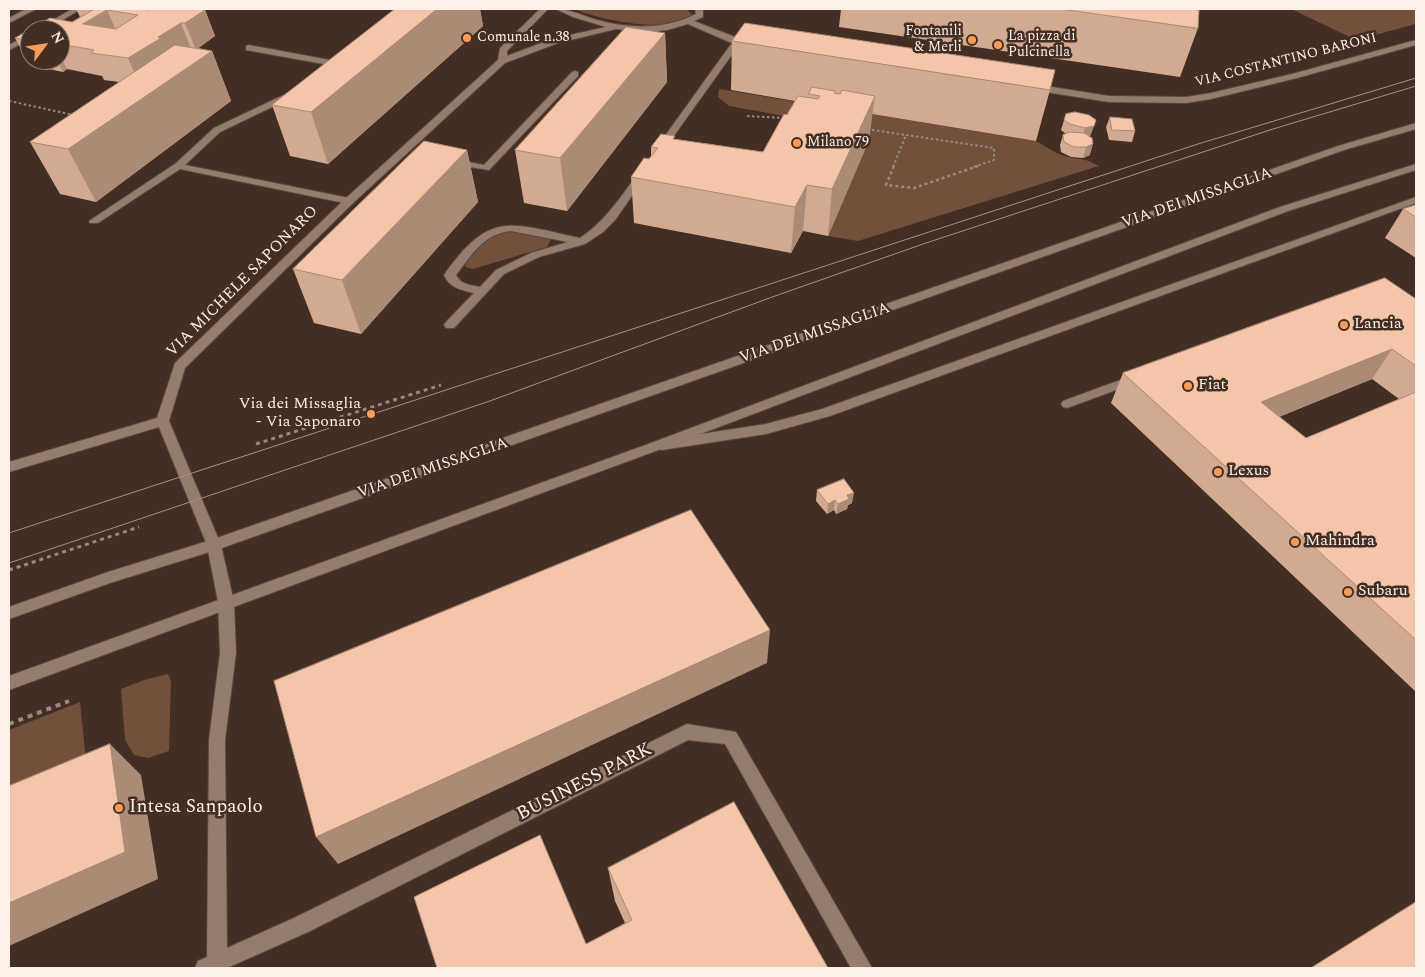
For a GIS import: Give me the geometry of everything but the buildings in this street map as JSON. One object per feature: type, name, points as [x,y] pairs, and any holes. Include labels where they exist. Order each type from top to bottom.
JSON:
[{"type":"street","points":[[9,21],[32,9]]},
{"type":"street","points":[[58,20],[77,9]]},
{"type":"street","name":"VIA MICHELE SAPONARO","points":[[502,61],[504,50],[544,9]]},
{"type":"street","points":[[560,9],[587,19],[618,26],[658,29],[689,22],[700,15],[699,9]]},
{"type":"street","points":[[689,22],[737,42],[762,46]]},
{"type":"street","name":"VIA MICHELE SAPONARO","points":[[163,421],[180,366],[349,202],[502,61],[555,41],[618,26]]},
{"type":"street","points":[[9,48],[20,42]]},
{"type":"street","points":[[450,325],[500,272],[535,255],[581,242],[599,230],[611,218],[737,42]]},
{"type":"street","name":"VIA COSTANTINO BARONI","points":[[1022,86],[1109,99],[1186,100],[1211,96],[1294,76],[1416,42]]},
{"type":"street","points":[[249,48],[335,64],[323,79]]},
{"type":"street","points":[[442,160],[486,168],[575,74]]},
{"type":"street","points":[[94,221],[178,166],[217,130],[297,92]]},
{"type":"street","name":"VIA DEI MISSAGLIA","points":[[9,613],[108,578],[214,545],[1341,148],[1416,126]]},
{"type":"street","points":[[402,152],[418,155]]},
{"type":"street","name":"VIA MICHELE SAPONARO","points":[[178,166],[349,202]]},
{"type":"street","points":[[9,683],[656,446],[1284,209],[1416,167]]},
{"type":"street","points":[[656,446],[766,429],[825,413],[1416,200]]},
{"type":"street","points":[[482,291],[456,285],[451,280],[450,275],[486,233],[502,228],[512,228],[581,242]]},
{"type":"street","points":[[1067,404],[1141,376]]},
{"type":"street","points":[[9,467],[163,421],[214,545],[226,602],[228,653],[217,740],[213,966]]},
{"type":"street","name":"BUSINESS PARK","points":[[213,966],[301,925],[687,732],[730,738],[862,968]]},
{"type":"path","points":[[9,101],[76,115]]},
{"type":"path","points":[[747,116],[789,118]]},
{"type":"path","points":[[862,128],[906,134],[994,148],[994,160],[914,188],[886,185],[906,134]]},
{"type":"path","points":[[256,444],[442,384]]},
{"type":"path","points":[[9,570],[139,526]]},
{"type":"path","points":[[9,724],[69,701]]},
{"type":"shaded area","points":[[574,9],[687,9],[692,15],[682,21],[652,25],[616,21]]},
{"type":"shaded area","points":[[1291,9],[1416,9],[1416,24],[1356,40]]},
{"type":"shaded area","points":[[719,89],[1036,141],[1061,154],[1086,160],[1099,166],[858,241],[828,236],[813,121],[729,106],[718,97]]},
{"type":"shaded area","points":[[512,230],[551,239],[547,247],[473,269],[465,267],[484,240],[495,234]]},
{"type":"shaded area","points":[[168,674],[171,681],[169,751],[148,758],[134,755],[125,740],[121,689],[144,680]]},
{"type":"shaded area","points":[[80,702],[86,760],[9,813],[9,730]]},
{"type":"tram line","points":[[9,533],[1198,144],[1416,78]]},
{"type":"tram line","points":[[9,563],[487,402],[775,296],[926,243],[1273,129],[1416,86]]},
{"type":"place","name":"Comunale n.38","points":[[467,38]]},
{"type":"place","name":"Fontanili & Merli","points":[[972,40]]},
{"type":"place","name":"La pizza di Pulcinella","points":[[998,45]]},
{"type":"place","name":"Milano 79","points":[[797,143]]},
{"type":"place","name":"Lancia","points":[[1344,325]]},
{"type":"place","name":"Fiat","points":[[1188,386]]},
{"type":"place","name":"Via dei Missaglia - Via Saponaro","points":[[371,414]]},
{"type":"place","name":"Lexus","points":[[1218,472]]},
{"type":"place","name":"Mahindra","points":[[1295,542]]},
{"type":"place","name":"Subaru","points":[[1348,592]]},
{"type":"place","name":"Intesa Sanpaolo","points":[[119,808]]}]
